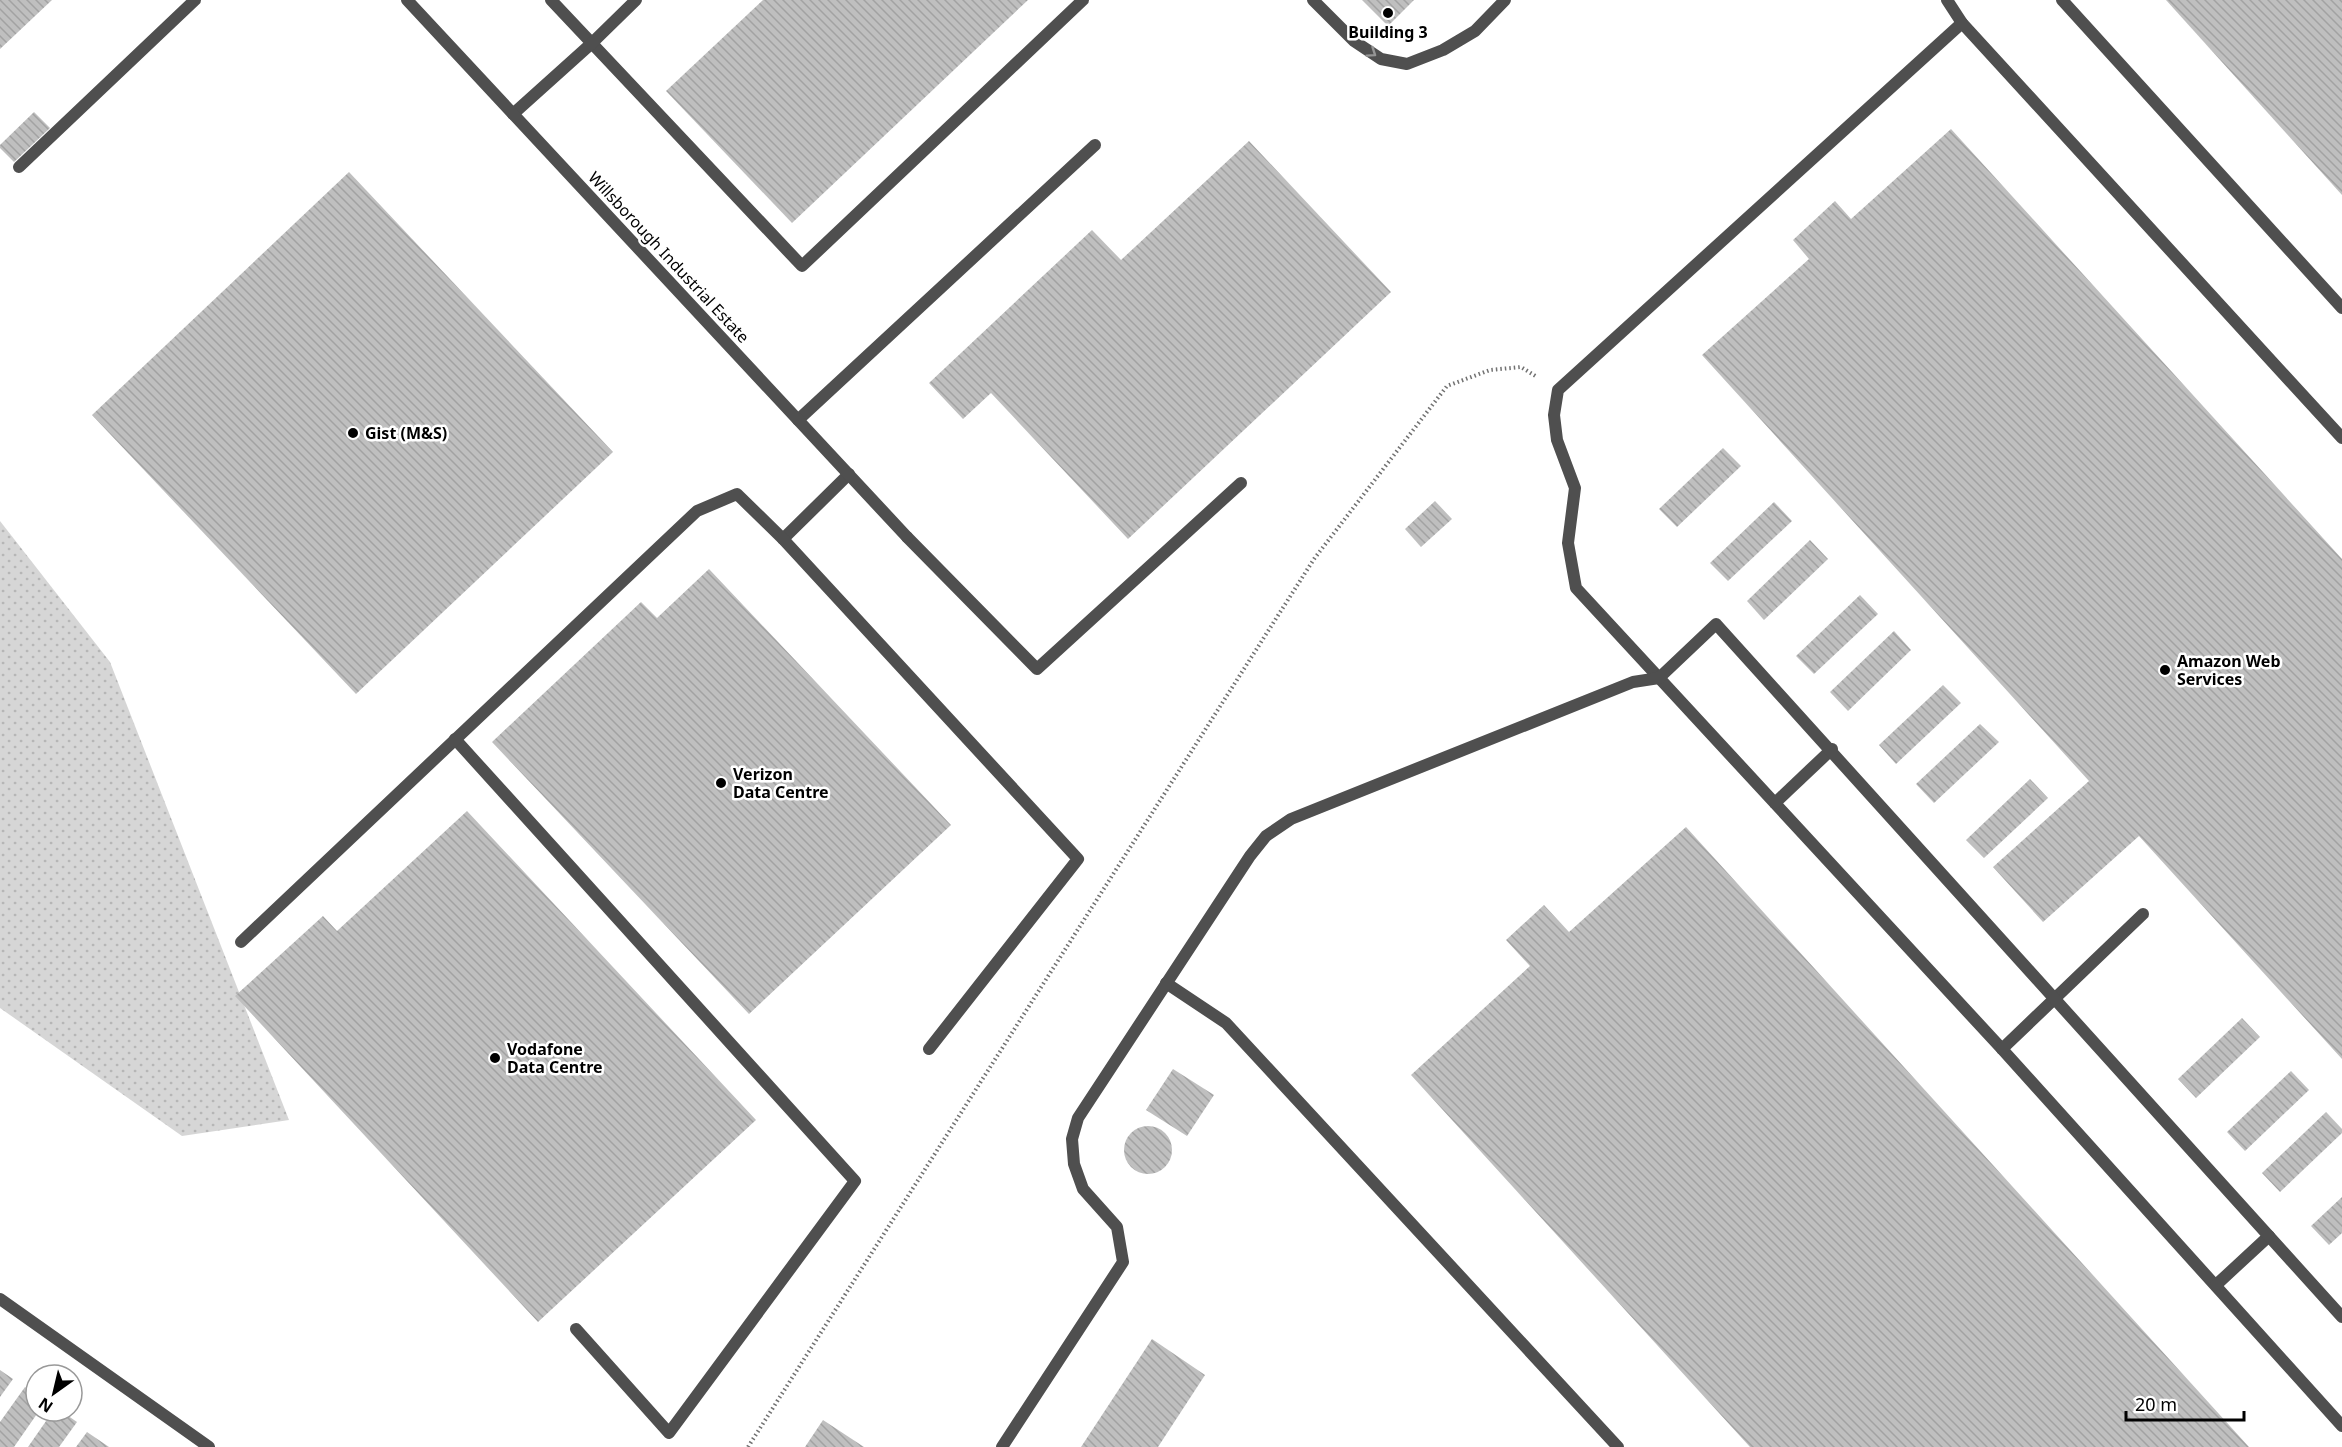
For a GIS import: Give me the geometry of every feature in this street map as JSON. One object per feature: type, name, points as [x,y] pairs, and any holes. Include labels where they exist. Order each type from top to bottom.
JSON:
[{"type":"street","points":[[19,167],[195,0]]},
{"type":"street","name":"Willsborough Industrial Estate","points":[[407,0],[907,537],[1037,669],[1240,483]]},
{"type":"street","points":[[551,0],[802,266],[1083,0]]},
{"type":"street","points":[[513,114],[636,0]]},
{"type":"street","points":[[1313,0],[1354,41],[1381,59],[1407,64],[1443,50],[1475,31],[1505,0]]},
{"type":"street","points":[[1947,0],[1962,23],[2342,438]]},
{"type":"street","points":[[2062,0],[2342,308]]},
{"type":"street","points":[[1962,23],[1558,390],[1554,415],[1557,440],[1575,488],[1568,543],[1576,588],[2002,1049],[2342,1426]]},
{"type":"street","points":[[798,420],[1095,145]]},
{"type":"street","points":[[783,539],[849,474]]},
{"type":"street","points":[[241,942],[697,511],[737,494],[783,539],[1078,859],[930,1049]]},
{"type":"street","points":[[1002,1447],[1123,1262],[1116,1227],[1083,1189],[1074,1164],[1072,1138],[1078,1118],[1250,856],[1266,836],[1292,819],[1633,682],[1659,678],[1716,624],[1832,749],[2342,1317]]},
{"type":"street","points":[[455,739],[855,1181],[669,1433],[576,1329]]},
{"type":"street","points":[[1775,803],[1832,749]]},
{"type":"street","points":[[2002,1049],[2143,914]]},
{"type":"street","points":[[1166,983],[1226,1023],[1618,1447]]},
{"type":"street","points":[[2216,1285],[2269,1236]]},
{"type":"street","points":[[0,1299],[209,1447]]},
{"type":"path","points":[[748,1447],[1301,580],[1335,532],[1447,386],[1490,370],[1521,367],[1558,390]]},
{"type":"shaded area","points":[[0,521],[110,662],[289,1120],[182,1136],[0,1008]]},
{"type":"building","points":[[0,0],[52,0],[0,49]]},
{"type":"building","points":[[763,0],[1028,0],[792,223],[666,91]]},
{"type":"building","name":"Building 3","points":[[1362,0],[1414,0],[1388,26]]},
{"type":"building","points":[[2166,0],[2342,0],[2342,195]]},
{"type":"building","points":[[34,112],[50,128],[14,162],[0,148],[0,145]]},
{"type":"building","name":"Amazon Web Services","points":[[1951,129],[2342,559],[2342,1059],[2139,836],[2043,922],[1993,867],[2089,781],[1702,355],[1809,259],[1793,240],[1835,201],[1851,219]]},
{"type":"building","points":[[1249,141],[1391,292],[1128,539],[991,393],[963,419],[929,383],[1092,230],[1121,260]]},
{"type":"building","name":"Gist (M&S)","points":[[349,172],[613,452],[356,694],[92,415]]},
{"type":"building","points":[[1723,448],[1741,466],[1677,527],[1659,509]]},
{"type":"building","points":[[1435,501],[1452,519],[1421,547],[1405,529]]},
{"type":"building","points":[[1774,502],[1792,521],[1728,581],[1710,563]]},
{"type":"building","points":[[1810,540],[1828,559],[1764,620],[1747,601]]},
{"type":"building","name":"Verizon Data Centre","points":[[709,569],[951,825],[749,1014],[492,742],[641,602],[657,618]]},
{"type":"building","points":[[1860,595],[1878,614],[1814,674],[1796,656]]},
{"type":"building","points":[[1894,631],[1911,650],[1848,711],[1830,692]]},
{"type":"building","points":[[1943,685],[1961,703],[1896,764],[1879,745]]},
{"type":"building","points":[[1980,724],[1999,742],[1934,803],[1916,784]]},
{"type":"building","points":[[2030,779],[2048,798],[1984,858],[1966,840]]},
{"type":"building","name":"Vodafone Data Centre","points":[[467,811],[756,1120],[538,1322],[235,996],[323,916],[337,931]]},
{"type":"building","points":[[1686,827],[2249,1447],[1750,1447],[1411,1075],[1530,966],[1506,940],[1544,905],[1569,932]]},
{"type":"building","points":[[2242,1018],[2260,1037],[2196,1098],[2178,1079]]},
{"type":"building","points":[[1173,1069],[1214,1095],[1187,1136],[1146,1110]]},
{"type":"building","points":[[2291,1071],[2309,1090],[2245,1151],[2227,1132]]},
{"type":"building","points":[[2326,1112],[2342,1129],[2342,1133],[2280,1192],[2262,1173]]},
{"type":"building","points":[[1143,1126],[1153,1126],[1165,1133],[1172,1145],[1172,1155],[1165,1167],[1153,1174],[1143,1174],[1128,1163],[1124,1155],[1124,1145],[1135,1130]]},
{"type":"building","points":[[2342,1197],[2342,1233],[2329,1245],[2311,1226]]},
{"type":"building","points":[[1152,1339],[1205,1375],[1158,1447],[1081,1447]]},
{"type":"building","points":[[0,1370],[13,1379],[0,1397]]},
{"type":"building","points":[[24,1388],[24,1423],[31,1423],[14,1447],[0,1447],[0,1422]]},
{"type":"building","points":[[823,1420],[864,1447],[805,1447]]},
{"type":"building","points":[[45,1423],[76,1423],[59,1447],[28,1447]]},
{"type":"building","points":[[87,1432],[109,1447],[76,1447]]},
{"type":"place","name":"Building 3","points":[[1388,13]]},
{"type":"place","name":"Gist (M&S)","points":[[353,433]]},
{"type":"place","name":"Amazon Web Services","points":[[2165,670]]},
{"type":"place","name":"Verizon Data Centre","points":[[721,783]]},
{"type":"place","name":"Vodafone Data Centre","points":[[495,1058]]}]
